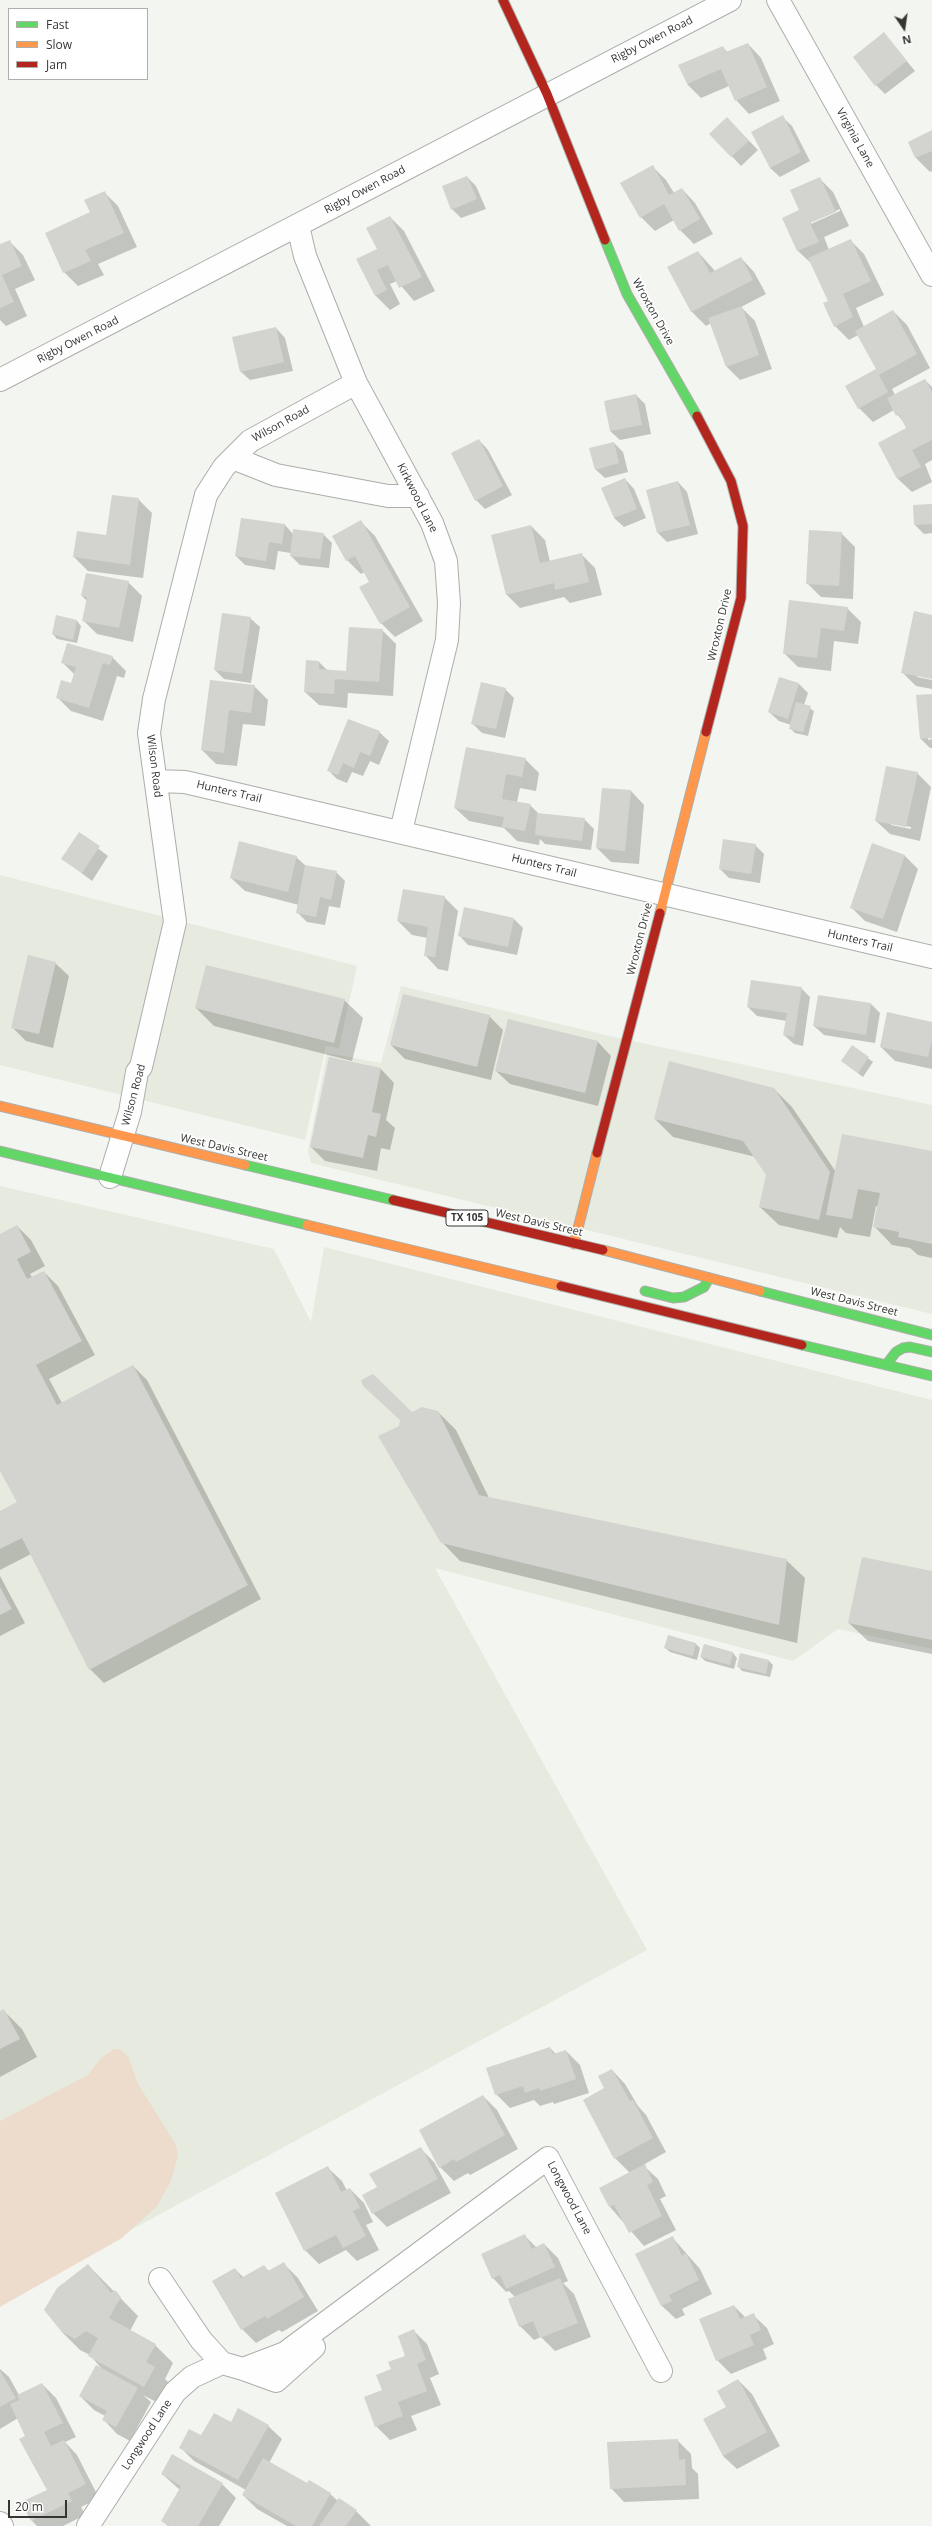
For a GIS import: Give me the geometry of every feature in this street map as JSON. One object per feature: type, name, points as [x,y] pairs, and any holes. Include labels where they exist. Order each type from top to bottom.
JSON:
[{"type":"main road","name":"Wroxton Drive","points":[[503,0],[547,94],[627,294],[698,416],[731,481],[743,526],[740,598],[574,1244]]},
{"type":"main road","name":"West Davis Street","points":[[0,1106],[574,1244],[932,1335]]},
{"type":"main road","points":[[0,1151],[932,1376]]},
{"type":"main road","points":[[433,1255],[455,1251]]},
{"type":"main road","points":[[636,1288],[673,1298],[684,1297],[704,1287],[709,1278]]},
{"type":"main road","points":[[886,1365],[896,1352],[903,1348],[932,1352]]},
{"type":"street","name":"Rigby Owen Road","points":[[0,380],[730,0]]},
{"type":"street","name":"Virginia Lane","points":[[778,0],[932,275]]},
{"type":"street","name":"Kirkwood Lane","points":[[298,226],[305,256],[356,383],[432,523],[446,561],[449,603],[447,640],[402,831]]},
{"type":"street","name":"Wilson Road","points":[[110,1177],[123,1136],[175,922],[149,733],[154,699],[206,495],[233,458],[250,441],[356,383]]},
{"type":"street","points":[[233,458],[276,474],[388,496],[418,496]]},
{"type":"street","name":"Hunters Trail","points":[[156,781],[186,782],[402,831],[663,896],[932,957]]},
{"type":"street","name":"Longwood Lane","points":[[88,2526],[174,2392],[192,2377],[222,2363],[243,2369],[285,2353],[548,2158],[661,2371]]},
{"type":"street","points":[[160,2279],[201,2340],[222,2363]]},
{"type":"shaded area","points":[[0,875],[357,966],[339,1048],[326,1046],[305,1140],[0,1065]]},
{"type":"shaded area","points":[[401,986],[614,1037],[932,1105],[932,1314],[311,1163],[308,1151],[327,1053],[381,1063]]},
{"type":"shaded area","points":[[0,1186],[274,1249],[311,1322],[324,1247],[932,1400],[932,1649],[838,1629],[793,1661],[435,1568],[647,1950],[0,2301]]},
{"type":"shaded area","points":[[114,2049],[119,2049],[128,2056],[138,2084],[176,2145],[178,2155],[171,2181],[157,2206],[122,2238],[0,2307],[0,2121],[88,2075],[100,2059]]},
{"type":"building","points":[[884,32],[907,61],[875,86],[853,57]]},
{"type":"building","points":[[748,43],[767,87],[735,101],[721,69],[687,84],[678,65],[723,46],[726,52]]},
{"type":"building","points":[[783,115],[801,152],[770,168],[751,132]]},
{"type":"building","points":[[727,117],[749,141],[731,157],[709,134]]},
{"type":"building","points":[[932,130],[932,151],[915,158],[908,142]]},
{"type":"building","points":[[653,165],[669,195],[682,188],[700,219],[679,231],[664,204],[640,218],[620,183]]},
{"type":"building","points":[[467,176],[477,199],[451,210],[442,186]]},
{"type":"building","points":[[820,177],[836,212],[810,223],[819,242],[797,251],[782,218],[799,210],[790,190]]},
{"type":"building","points":[[105,191],[124,233],[85,250],[91,261],[63,273],[45,233],[90,212],[84,200]]},
{"type":"building","points":[[390,216],[422,277],[399,288],[388,265],[377,270],[387,290],[375,296],[356,259],[377,249],[366,228]]},
{"type":"building","points":[[851,239],[871,281],[843,294],[853,317],[834,327],[823,303],[828,301],[808,258]]},
{"type":"building","points":[[10,240],[22,266],[2,275],[14,302],[0,308],[0,244]]},
{"type":"building","points":[[698,251],[710,273],[741,257],[753,280],[691,312],[667,267]]},
{"type":"building","points":[[742,306],[759,355],[726,367],[708,318]]},
{"type":"building","points":[[893,310],[917,354],[879,375],[888,392],[858,409],[845,386],[876,369],[855,331]]},
{"type":"building","points":[[276,327],[284,362],[240,372],[232,337]]},
{"type":"building","points":[[925,379],[932,392],[932,440],[912,450],[921,467],[897,479],[878,443],[906,428],[899,414],[896,416],[887,398]]},
{"type":"building","points":[[636,394],[642,425],[610,431],[604,401]]},
{"type":"building","points":[[479,439],[503,486],[475,501],[451,453]]},
{"type":"building","points":[[614,442],[619,463],[595,470],[589,448]]},
{"type":"building","points":[[625,478],[637,509],[614,518],[601,488]]},
{"type":"building","points":[[678,481],[690,525],[657,533],[646,490]]},
{"type":"building","points":[[112,495],[139,498],[130,565],[73,557],[77,531],[106,535]]},
{"type":"building","points":[[932,504],[932,524],[914,525],[913,505]]},
{"type":"building","points":[[241,518],[285,524],[282,544],[269,542],[266,561],[235,556]]},
{"type":"building","points":[[361,520],[410,607],[380,624],[359,587],[369,582],[355,556],[346,561],[332,536]]},
{"type":"building","points":[[531,525],[540,563],[582,553],[589,582],[555,590],[554,583],[506,595],[491,535]]},
{"type":"building","points":[[293,529],[324,533],[320,559],[290,556]]},
{"type":"building","points":[[809,530],[842,532],[839,586],[806,584]]},
{"type":"building","points":[[86,573],[129,581],[119,628],[82,621],[87,597],[81,596]]},
{"type":"building","points":[[789,600],[848,607],[844,631],[821,628],[817,658],[783,654]]},
{"type":"building","points":[[914,611],[932,615],[932,679],[901,673]]},
{"type":"building","points":[[222,613],[251,617],[242,674],[214,670]]},
{"type":"building","points":[[56,615],[77,620],[73,640],[52,634]]},
{"type":"building","points":[[349,627],[383,629],[379,682],[335,679],[334,694],[304,692],[306,660],[319,661],[319,669],[346,671]]},
{"type":"building","points":[[67,643],[113,656],[110,665],[103,663],[89,708],[56,698],[61,680],[71,683],[76,667],[61,663]]},
{"type":"building","points":[[779,677],[799,683],[788,719],[768,712]]},
{"type":"building","points":[[210,680],[255,685],[251,713],[229,710],[224,753],[201,750]]},
{"type":"building","points":[[481,682],[506,688],[496,729],[471,724]]},
{"type":"building","points":[[932,694],[932,738],[920,739],[916,695]]},
{"type":"building","points":[[796,702],[811,706],[803,732],[789,729]]},
{"type":"building","points":[[348,719],[380,731],[370,756],[360,752],[354,768],[343,763],[338,775],[327,771]]},
{"type":"building","points":[[466,747],[526,758],[522,777],[506,774],[502,799],[531,804],[525,831],[502,827],[504,817],[454,808]]},
{"type":"building","points":[[886,766],[918,772],[906,827],[875,821]]},
{"type":"building","points":[[602,788],[631,790],[625,851],[596,848]]},
{"type":"building","points":[[537,813],[585,818],[582,841],[535,835]]},
{"type":"building","points":[[79,832],[100,846],[82,873],[61,859]]},
{"type":"building","points":[[723,839],[756,844],[751,874],[719,869]]},
{"type":"building","points":[[239,841],[297,856],[288,892],[230,878]]},
{"type":"building","points":[[872,843],[905,855],[883,919],[850,908]]},
{"type":"building","points":[[305,865],[337,871],[331,900],[320,897],[316,917],[296,913]]},
{"type":"building","points":[[403,889],[445,896],[435,957],[424,956],[428,927],[397,921]]},
{"type":"building","points":[[464,907],[514,918],[508,947],[458,936]]},
{"type":"building","points":[[28,955],[56,962],[39,1034],[11,1028]]},
{"type":"building","points":[[206,965],[345,999],[334,1043],[195,1008]]},
{"type":"building","points":[[751,980],[802,987],[794,1037],[783,1035],[787,1013],[747,1007]]},
{"type":"building","points":[[403,994],[490,1015],[477,1067],[390,1045]]},
{"type":"building","points":[[818,995],[871,1003],[866,1035],[813,1026]]},
{"type":"building","points":[[887,1012],[932,1022],[932,1040],[928,1057],[880,1047]]},
{"type":"building","points":[[508,1019],[598,1041],[585,1093],[495,1071]]},
{"type":"building","points":[[852,1045],[869,1057],[858,1073],[841,1061]]},
{"type":"building","points":[[329,1057],[381,1068],[372,1112],[381,1114],[376,1137],[368,1135],[363,1158],[310,1147]]},
{"type":"building","points":[[669,1061],[774,1088],[830,1172],[819,1220],[759,1207],[766,1175],[743,1141],[654,1119]]},
{"type":"building","points":[[842,1134],[932,1151],[932,1244],[898,1237],[899,1232],[873,1227],[880,1193],[858,1189],[852,1219],[826,1215]]},
{"type":"building","points":[[17,1225],[31,1252],[17,1259],[27,1279],[44,1271],[82,1341],[36,1365],[57,1405],[133,1365],[248,1585],[89,1670],[22,1538],[0,1549],[0,1511],[17,1502],[0,1471],[0,1234]]},
{"type":"building","points":[[373,1374],[412,1412],[422,1407],[438,1411],[479,1495],[787,1559],[779,1625],[441,1543],[378,1436],[399,1426],[400,1420],[363,1386],[361,1380]]},
{"type":"building","points":[[862,1557],[932,1571],[932,1640],[848,1623]]},
{"type":"building","points":[[0,1587],[12,1609],[0,1615]]},
{"type":"building","points":[[668,1635],[696,1643],[693,1656],[664,1648]]},
{"type":"building","points":[[704,1644],[733,1652],[730,1665],[700,1657]]},
{"type":"building","points":[[740,1653],[769,1660],[766,1674],[737,1667]]},
{"type":"building","points":[[4,2009],[20,2039],[0,2049],[0,2011]]},
{"type":"building","points":[[550,2047],[553,2054],[566,2050],[576,2079],[540,2091],[539,2088],[525,2093],[523,2086],[495,2095],[486,2068]]},
{"type":"building","points":[[612,2069],[630,2101],[633,2100],[653,2138],[614,2159],[583,2100],[604,2088],[598,2076]]},
{"type":"building","points":[[483,2095],[505,2135],[456,2162],[454,2159],[439,2168],[419,2130]]},
{"type":"building","points":[[421,2147],[438,2179],[372,2214],[362,2195],[377,2187],[369,2174]]},
{"type":"building","points":[[645,2164],[653,2182],[647,2185],[662,2216],[629,2233],[614,2205],[609,2207],[599,2188]]},
{"type":"building","points":[[328,2166],[341,2192],[350,2188],[360,2208],[353,2211],[366,2236],[343,2248],[336,2235],[304,2251],[275,2193]]},
{"type":"building","points":[[525,2234],[532,2249],[544,2243],[555,2267],[506,2289],[500,2275],[492,2279],[481,2254]]},
{"type":"building","points":[[673,2236],[682,2256],[686,2253],[699,2280],[669,2295],[672,2301],[661,2306],[635,2254]]},
{"type":"building","points":[[284,2262],[304,2297],[267,2319],[265,2316],[241,2330],[212,2281],[235,2268],[241,2278],[264,2265],[268,2271]]},
{"type":"building","points":[[88,2264],[111,2293],[115,2290],[121,2297],[109,2318],[156,2344],[146,2362],[155,2367],[144,2387],[88,2356],[98,2338],[86,2331],[75,2339],[61,2331],[44,2310],[57,2288]]},
{"type":"building","points":[[560,2278],[578,2323],[540,2338],[533,2321],[519,2327],[508,2299]]},
{"type":"building","points":[[734,2305],[740,2319],[754,2313],[761,2330],[750,2335],[754,2345],[716,2361],[699,2319]]},
{"type":"building","points":[[414,2329],[426,2360],[417,2364],[427,2391],[398,2402],[403,2416],[375,2427],[364,2397],[382,2390],[376,2375],[391,2369],[388,2362],[405,2356],[398,2336]]},
{"type":"building","points":[[96,2365],[138,2388],[116,2427],[102,2420],[107,2411],[79,2396]]},
{"type":"building","points":[[0,2371],[16,2398],[0,2407]]},
{"type":"building","points":[[738,2379],[767,2432],[723,2456],[703,2419],[726,2407],[717,2391]]},
{"type":"building","points":[[42,2383],[63,2423],[44,2432],[51,2446],[64,2440],[86,2484],[68,2493],[72,2501],[31,2521],[21,2502],[47,2490],[19,2439],[25,2436],[10,2404],[19,2400],[17,2395]]},
{"type":"building","points":[[238,2408],[269,2425],[238,2480],[179,2448],[189,2429],[201,2435],[214,2413],[231,2422]]},
{"type":"building","points":[[678,2439],[679,2460],[685,2459],[686,2485],[610,2489],[607,2442]]},
{"type":"building","points":[[172,2454],[223,2483],[198,2526],[170,2526],[161,2521],[181,2486],[161,2474]]},
{"type":"building","points":[[263,2458],[307,2483],[309,2480],[331,2493],[312,2526],[296,2526],[242,2495]]},
{"type":"building","points":[[339,2498],[357,2510],[346,2526],[319,2526]]},
{"type":"traffic: fast","points":[[605,240],[627,294],[697,416]]},
{"type":"traffic: fast","points":[[0,1151],[307,1225]]},
{"type":"traffic: fast","points":[[245,1165],[393,1200]]},
{"type":"traffic: fast","points":[[645,1291],[673,1298],[684,1297],[704,1287],[709,1278]]},
{"type":"traffic: fast","points":[[760,1291],[932,1335]]},
{"type":"traffic: fast","points":[[802,1345],[932,1376]]},
{"type":"traffic: fast","points":[[886,1365],[896,1352],[903,1348],[910,1347],[932,1352]]},
{"type":"traffic: slow","points":[[660,913],[706,732]]},
{"type":"traffic: slow","points":[[0,1106],[245,1165]]},
{"type":"traffic: slow","points":[[574,1244],[597,1153]]},
{"type":"traffic: slow","points":[[307,1225],[561,1286]]},
{"type":"traffic: slow","points":[[603,1250],[760,1291]]},
{"type":"traffic: jam","points":[[503,0],[547,94],[605,240]]},
{"type":"traffic: jam","points":[[697,416],[731,481],[743,526],[741,598],[706,732]]},
{"type":"traffic: jam","points":[[597,1153],[660,913]]},
{"type":"traffic: jam","points":[[393,1200],[603,1250]]},
{"type":"traffic: jam","points":[[561,1286],[802,1345]]}]
